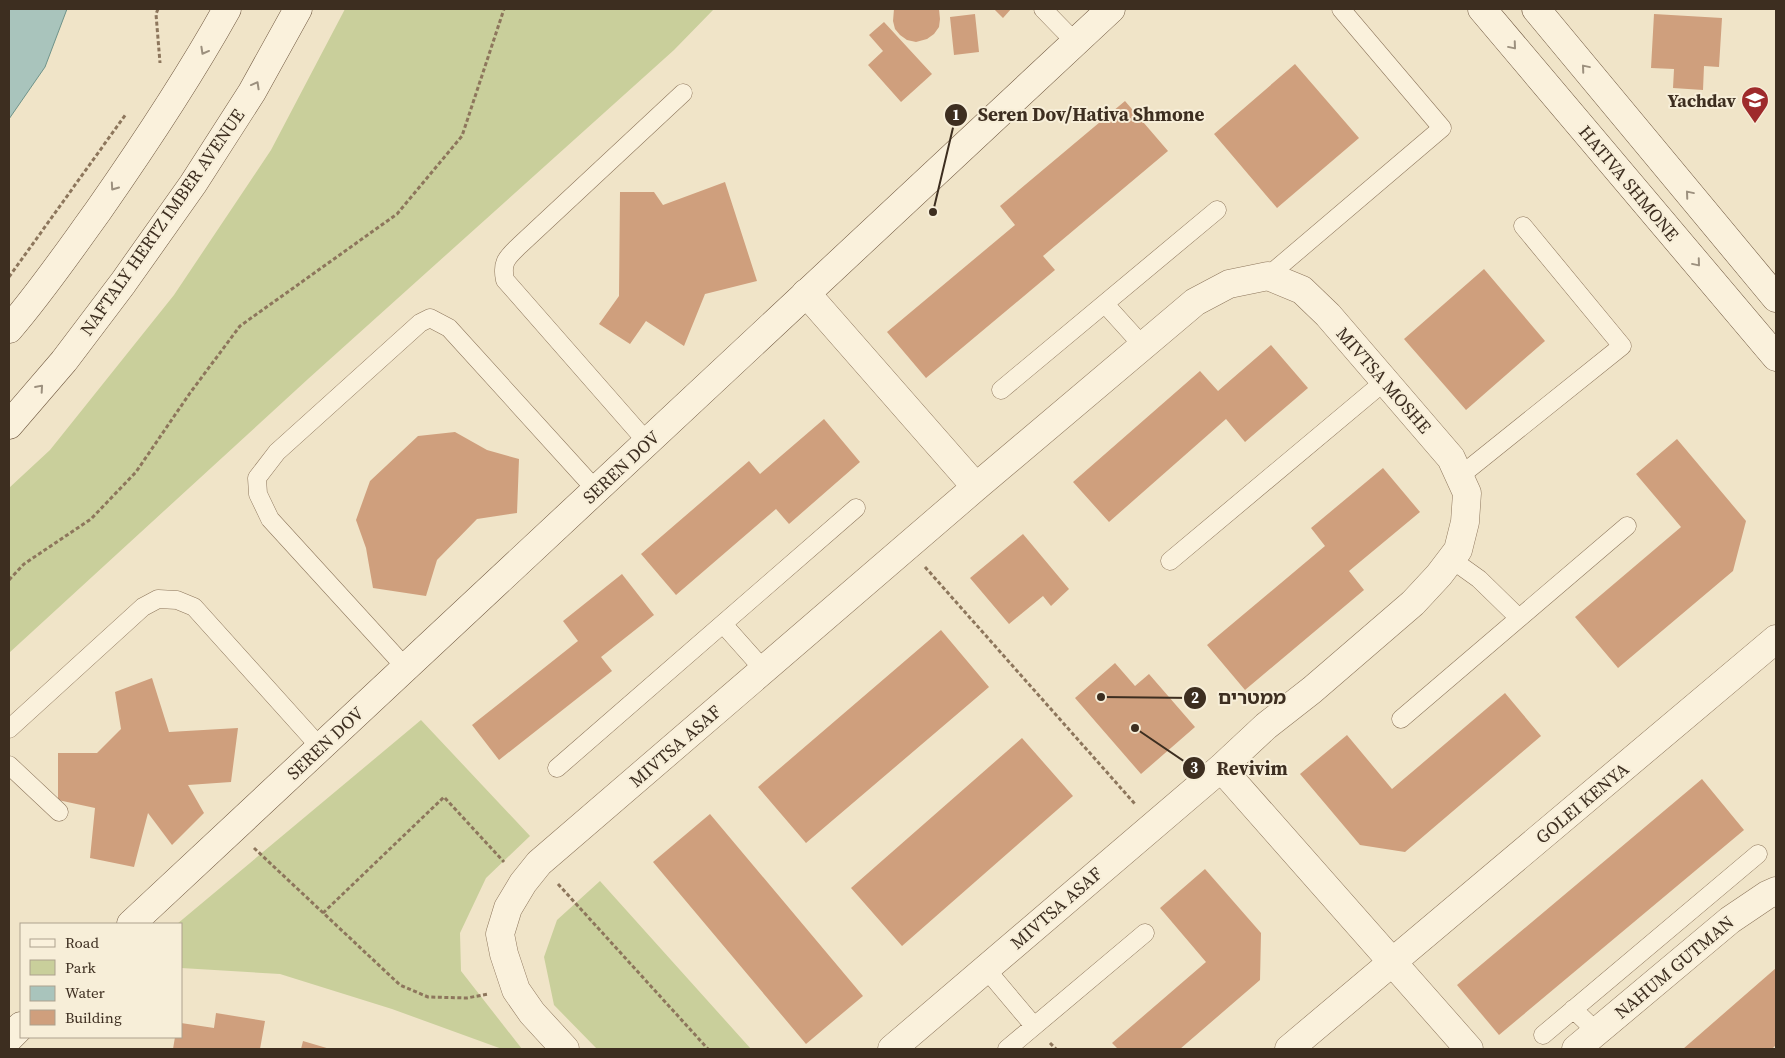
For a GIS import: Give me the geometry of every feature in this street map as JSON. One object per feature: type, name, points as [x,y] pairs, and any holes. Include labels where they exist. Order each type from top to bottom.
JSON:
[{"type":"street","points":[[9,329],[73,246],[142,149],[199,60],[227,9]]},
{"type":"street","name":"NAFTALY HERTZ IMBER AVENUE","points":[[9,425],[64,361],[123,283],[193,184],[252,92],[298,9]]},
{"type":"street","name":"SEREN DOV","points":[[131,923],[1111,9]]},
{"type":"street","name":"HATIVA SHMONE","points":[[1482,9],[1776,357]]},
{"type":"street","points":[[1536,9],[1776,298]]},
{"type":"street","points":[[806,293],[976,486],[1195,302],[1229,284],[1268,276]]},
{"type":"street","name":"MIVTSA MOSHE","points":[[1221,768],[1266,726],[1312,690],[1413,603],[1439,576],[1458,550],[1465,522],[1467,492],[1451,458],[1328,315],[1302,290],[1268,276]]},
{"type":"street","name":"MIVTSA ASAF","points":[[565,1049],[532,1013],[516,990],[504,954],[500,934],[508,908],[531,873],[976,486]]},
{"type":"street","name":"GOLEI KENYA","points":[[1288,1049],[1775,641]]},
{"type":"street","points":[[1221,768],[1469,1049]]},
{"type":"street","name":"MIVTSA ASAF","points":[[892,1049],[1221,768]]},
{"type":"street","name":"NAHUM GUTMAN","points":[[1587,1041],[1730,920],[1776,891]]},
{"type":"street","points":[[9,1038],[20,1027]]},
{"type":"lane","points":[[1044,9],[1075,42]]},
{"type":"lane","points":[[1268,276],[1442,128],[1341,9]]},
{"type":"lane","points":[[647,442],[505,280],[502,268],[520,245],[683,93]]},
{"type":"lane","points":[[1001,390],[1217,210]]},
{"type":"lane","points":[[1460,476],[1622,346],[1523,226]]},
{"type":"lane","points":[[1105,304],[1143,346]]},
{"type":"lane","points":[[406,668],[270,519],[258,494],[257,478],[277,452],[420,323],[430,318],[449,328],[596,490]]},
{"type":"lane","points":[[1170,561],[1385,381]]},
{"type":"lane","points":[[557,768],[856,508]]},
{"type":"lane","points":[[1401,719],[1627,526]]},
{"type":"lane","points":[[1451,559],[1479,579],[1519,618]]},
{"type":"lane","points":[[9,729],[143,607],[158,599],[176,600],[194,607],[320,747]]},
{"type":"lane","points":[[723,624],[764,670]]},
{"type":"lane","points":[[9,765],[59,812]]},
{"type":"lane","points":[[1543,1035],[1758,854]]},
{"type":"lane","points":[[1007,1049],[1145,933]]},
{"type":"lane","points":[[986,969],[1034,1026]]},
{"type":"lane","points":[[1574,1009],[1587,1041]]},
{"type":"path","points":[[158,9],[156,14],[160,66]]},
{"type":"path","points":[[9,580],[24,564],[91,519],[136,472],[190,393],[240,326],[397,214],[462,136],[504,9]]},
{"type":"path","points":[[9,277],[131,107]]},
{"type":"path","points":[[906,546],[1154,825]]},
{"type":"path","points":[[323,913],[444,797],[531,873],[708,1049]]},
{"type":"path","points":[[233,829],[400,985],[428,997],[467,998],[516,990]]},
{"type":"green space","points":[[345,9],[714,9],[674,50],[308,379],[9,653],[9,488],[50,450],[174,295],[271,150]]},
{"type":"green space","points":[[421,720],[530,836],[486,878],[460,933],[461,971],[522,1049],[502,1049],[392,1009],[280,974],[182,968],[182,923],[178,923]]},
{"type":"green space","points":[[600,881],[751,1049],[597,1049],[554,1005],[544,957],[557,920]]},
{"type":"water","points":[[9,9],[67,9],[45,67],[9,119]]},
{"type":"building","points":[[894,9],[939,9],[939,27],[927,39],[916,42],[907,40],[895,29],[893,21]]},
{"type":"building","points":[[994,9],[1011,9],[1003,18]]},
{"type":"building","points":[[975,14],[979,52],[954,55],[950,17]]},
{"type":"building","points":[[1654,14],[1722,18],[1719,67],[1704,66],[1703,90],[1673,88],[1674,69],[1651,68]]},
{"type":"building","points":[[884,22],[932,74],[901,102],[868,65],[883,51],[869,35]]},
{"type":"building","points":[[1295,64],[1359,138],[1277,208],[1214,134]]},
{"type":"building","points":[[1125,101],[1168,151],[1043,256],[1055,270],[926,378],[887,332],[1015,225],[1000,206]]},
{"type":"building","points":[[725,182],[757,281],[705,294],[684,346],[646,321],[630,344],[599,324],[619,296],[620,192],[654,192],[663,205]]},
{"type":"building","points":[[1484,269],[1545,341],[1466,410],[1404,339]]},
{"type":"building","points":[[1271,345],[1308,388],[1245,442],[1226,419],[1109,522],[1073,482],[1200,371],[1218,391]]},
{"type":"building","points":[[824,419],[860,462],[789,524],[776,509],[676,595],[641,554],[749,461],[760,474]]},
{"type":"building","points":[[455,432],[487,450],[519,459],[517,513],[477,519],[437,560],[426,596],[373,588],[366,548],[356,520],[370,481],[418,436]]},
{"type":"building","points":[[1677,439],[1746,521],[1733,571],[1618,668],[1575,617],[1681,527],[1636,474]]},
{"type":"building","points":[[1383,468],[1420,512],[1349,571],[1364,590],[1245,690],[1207,645],[1325,546],[1311,528]]},
{"type":"building","points":[[1023,534],[1069,589],[1051,606],[1043,596],[1009,624],[970,578]]},
{"type":"building","points":[[622,574],[654,615],[601,657],[612,671],[499,760],[472,725],[578,641],[563,621]]},
{"type":"building","points":[[941,630],[989,687],[806,843],[758,787]]},
{"type":"building","points":[[1115,663],[1135,686],[1149,674],[1195,727],[1141,774],[1075,698]]},
{"type":"building","points":[[152,678],[169,732],[238,728],[231,782],[188,785],[204,813],[172,845],[148,813],[134,867],[90,858],[95,808],[58,800],[58,753],[97,753],[121,729],[115,692]]},
{"type":"building","points":[[1505,693],[1541,736],[1405,852],[1360,845],[1300,774],[1347,735],[1392,789]]},
{"type":"building","points":[[1022,738],[1073,796],[902,946],[851,888]]},
{"type":"building","points":[[1702,779],[1744,830],[1499,1035],[1457,985]]},
{"type":"building","points":[[710,814],[863,996],[806,1044],[653,862]]},
{"type":"building","points":[[1205,869],[1261,933],[1260,980],[1180,1049],[1118,1049],[1112,1043],[1206,962],[1160,908]]},
{"type":"building","points":[[1776,968],[1776,1045],[1772,1049],[1683,1049]]},
{"type":"building","points":[[216,1013],[265,1021],[260,1049],[173,1049],[175,1038],[182,1038],[182,1023],[214,1028]]},
{"type":"building","points":[[303,1041],[330,1049],[301,1049]]},
{"type":"place","name":"Yachdav","points":[[1755,124]]},
{"type":"place","name":"Seren Dov/Hativa Shmone","points":[[933,212]]},
{"type":"place","name":"ממטרים","points":[[1101,697]]},
{"type":"place","name":"Revivim","points":[[1135,728]]}]
